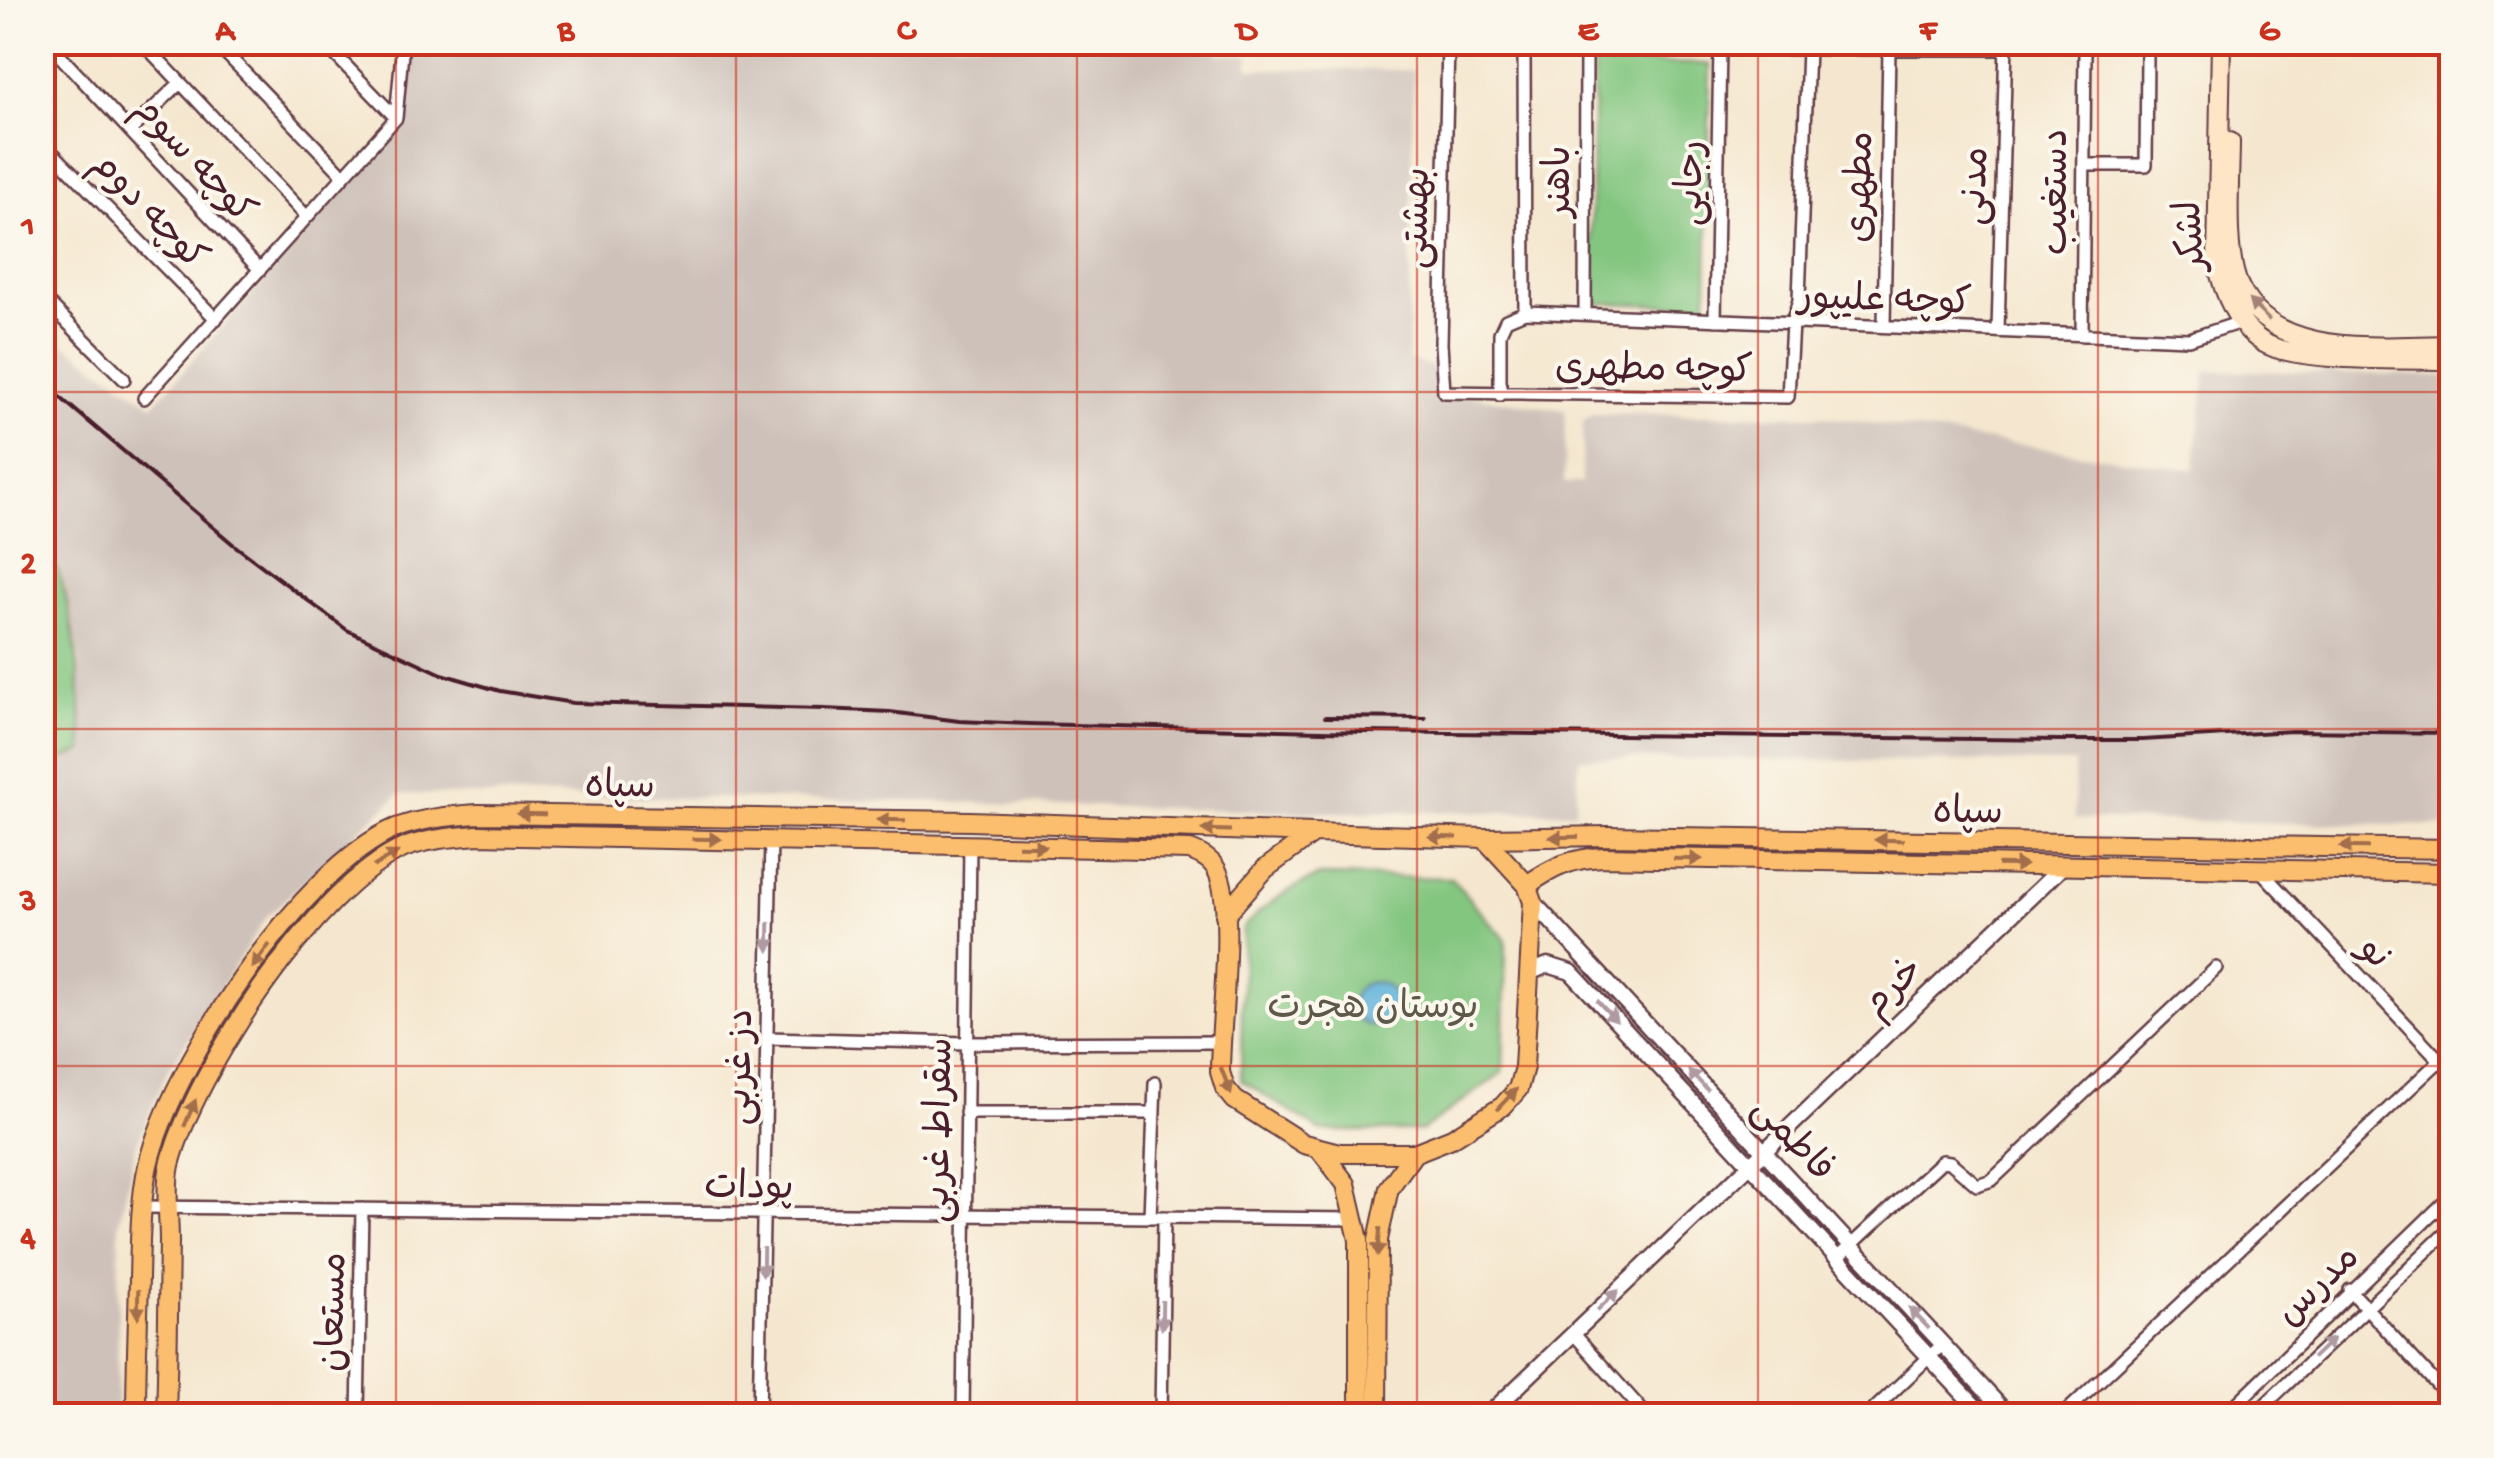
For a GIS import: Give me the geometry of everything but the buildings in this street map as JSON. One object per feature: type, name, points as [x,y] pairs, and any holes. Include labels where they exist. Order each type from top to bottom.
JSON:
[{"type":"main road","name":"لشکر","points":[[2221,42],[2217,262],[2224,289],[2241,322]]},
{"type":"main road","name":"لشکر","points":[[2230,42],[2230,239],[2238,286],[2260,316],[2300,338],[2352,344],[2452,346]]},
{"type":"main road","points":[[2241,322],[2266,344],[2295,352],[2452,360]]},
{"type":"main road","name":"سپاه","points":[[135,1414],[143,1207],[148,1165],[170,1101],[236,991],[311,893],[351,855],[395,829],[436,817],[478,814],[970,822],[1314,833]]},
{"type":"main road","points":[[970,822],[970,844]]},
{"type":"main road","points":[[1314,833],[1484,838],[1530,894],[1524,1066],[1518,1089],[1503,1106],[1452,1138],[1414,1153],[1321,1151],[1236,1100],[1225,1088],[1220,1072],[1225,915],[1265,869],[1314,833]]},
{"type":"main road","name":"سپاه","points":[[169,1412],[169,1168],[190,1110],[227,1044],[285,958],[326,908],[364,872],[404,849],[440,838],[479,835],[1190,850],[1208,858],[1218,874],[1225,915]]},
{"type":"main road","name":"سپاه","points":[[1484,838],[1608,836],[2452,848]]},
{"type":"main road","name":"سپاه","points":[[1530,894],[1562,862],[1580,858],[2452,874]]},
{"type":"main road","points":[[1321,1151],[1346,1184],[1359,1240],[1359,1416]]},
{"type":"main road","points":[[1378,1416],[1378,1240],[1389,1188],[1414,1153]]},
{"type":"street","name":"کوچه سوم","points":[[47,42],[260,270]]},
{"type":"street","points":[[142,42],[307,217]]},
{"type":"street","points":[[216,42],[344,176]]},
{"type":"street","points":[[323,42],[396,118]]},
{"type":"street","points":[[144,398],[396,118],[404,42]]},
{"type":"street","points":[[1380,42],[1524,48],[2006,46]]},
{"type":"street","name":"بهشتی","points":[[1444,392],[1448,45]]},
{"type":"street","name":"مدنی","points":[[1998,331],[2006,46]]},
{"type":"street","points":[[1500,394],[1500,333],[1506,320],[1525,312],[1524,48]]},
{"type":"street","name":"باهنر","points":[[1585,314],[1586,48]]},
{"type":"street","name":"رجایی","points":[[1715,320],[1720,48]]},
{"type":"street","points":[[1792,323],[1799,300],[1808,48]]},
{"type":"street","name":"مطهری","points":[[1884,326],[1889,48]]},
{"type":"street","name":"دستغیب","points":[[2082,335],[2085,50]]},
{"type":"street","points":[[2084,165],[2146,165],[2146,54]]},
{"type":"street","points":[[130,131],[180,83]]},
{"type":"street","name":"کوچه دوم","points":[[42,142],[216,319]]},
{"type":"street","points":[[42,296],[124,379]]},
{"type":"street","name":"کوچه علیپور","points":[[1525,312],[2189,340],[2241,322]]},
{"type":"street","name":"کوچه مطهری","points":[[1444,392],[1788,397],[1792,323]]},
{"type":"street","name":"دز غربی","points":[[759,1416],[771,840]]},
{"type":"street","name":"سقراط غربی","points":[[962,1416],[970,844]]},
{"type":"street","name":"خرم","points":[[1750,1164],[2063,866]]},
{"type":"street","name":"نو","points":[[2260,870],[2452,1072]]},
{"type":"street","name":"فاطمی","points":[[1530,894],[2009,1416]]},
{"type":"street","name":"فاطمی","points":[[1529,973],[1548,965],[1571,972],[1984,1416]]},
{"type":"street","points":[[1837,1258],[1942,1161],[1950,1162],[1976,1185],[1992,1180],[2216,968]]},
{"type":"street","points":[[767,1038],[967,1043],[1220,1042]]},
{"type":"street","points":[[2064,1414],[2452,1049]]},
{"type":"street","points":[[1155,1082],[1161,1416]]},
{"type":"street","points":[[966,1113],[1154,1113]]},
{"type":"street","points":[[1486,1416],[1750,1164]]},
{"type":"street","name":"مدرس","points":[[2224,1416],[2452,1195]]},
{"type":"street","name":"پودات","points":[[143,1207],[1354,1220]]},
{"type":"street","name":"مستعان","points":[[358,1416],[362,1209]]},
{"type":"street","name":"مدرس","points":[[2252,1416],[2452,1227]]},
{"type":"street","points":[[2350,1290],[2452,1401]]},
{"type":"street","points":[[1573,1334],[1647,1416]]},
{"type":"street","points":[[1866,1416],[1943,1344]]},
{"type":"shaded area","points":[[1218,42],[1218,54],[1249,56],[1249,69],[1414,70],[1408,359],[1435,368],[1437,398],[1444,392],[1565,410],[1564,483],[1581,483],[1583,422],[1592,414],[1819,416],[2194,470],[2206,370],[2451,376],[2451,826],[2075,819],[2074,763],[1579,758],[1575,812],[1302,812],[918,801],[399,794],[267,916],[167,1072],[136,1146],[119,1223],[117,1415],[43,1415],[43,771],[83,751],[80,660],[60,568],[43,526],[42,329],[153,405],[404,123],[412,43]]},
{"type":"green space","points":[[1594,62],[1710,64],[1707,306],[1590,303]]},
{"type":"green space","points":[[42,526],[62,583],[74,637],[83,751],[43,767]]},
{"type":"green space","name":"بوستان هجرت","points":[[1320,876],[1451,878],[1506,940],[1503,1072],[1421,1131],[1321,1131],[1241,1080],[1243,928],[1278,897]]},
{"type":"water","points":[[1374,982],[1389,989],[1396,1004],[1389,1019],[1374,1026],[1359,1019],[1352,1004],[1359,989]]},
{"type":"railway","points":[[42,382],[234,545],[347,630],[442,674],[500,691],[573,703],[890,712],[959,721],[1030,724],[1364,732],[2061,740],[2143,740],[2292,731],[2452,733]]},
{"type":"railway","points":[[1325,717],[1425,718]]}]
